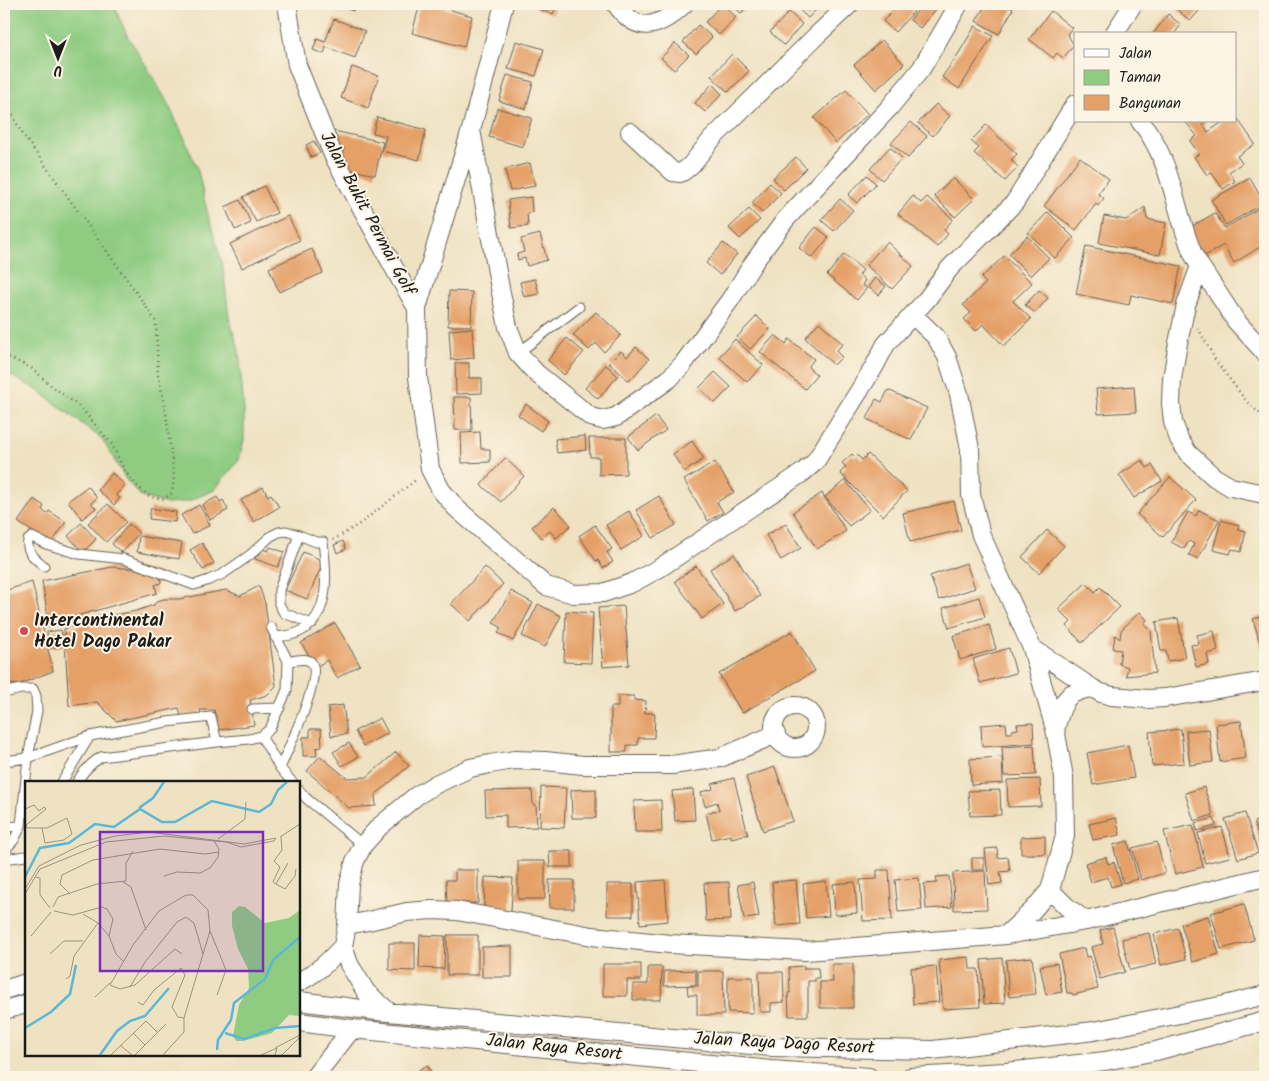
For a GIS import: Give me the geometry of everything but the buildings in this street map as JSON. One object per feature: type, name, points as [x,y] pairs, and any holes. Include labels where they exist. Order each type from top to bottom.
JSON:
[{"type":"street","name":"Jalan Bukit Permai Golf","points":[[287,4],[297,65],[333,155],[417,308]]},
{"type":"street","points":[[504,4],[471,130],[417,308],[418,377],[430,469],[441,490],[456,508],[546,586],[574,594],[603,593],[632,583],[658,569],[802,473],[815,462],[874,367],[886,344],[928,299],[949,269],[1015,202],[1074,106]]},
{"type":"street","points":[[616,4],[623,14],[636,22],[647,25],[660,23],[672,16],[684,4]]},
{"type":"street","points":[[630,132],[673,172],[680,173],[684,171],[712,139],[850,4]]},
{"type":"street","points":[[471,130],[508,327],[518,353],[536,373],[591,418],[604,420],[616,417],[669,379],[683,364],[786,219],[889,108],[921,69],[959,4]]},
{"type":"street","points":[[1115,32],[1133,4]]},
{"type":"street","points":[[1141,122],[1148,130],[1165,164],[1191,250],[1236,321],[1265,354]]},
{"type":"street","points":[[1200,266],[1186,305],[1172,379],[1171,403],[1173,422],[1179,439],[1188,454],[1214,477],[1231,487],[1259,493],[1265,491]]},
{"type":"street","points":[[913,315],[936,337],[947,357],[959,394],[970,449],[971,495],[981,535],[1032,648],[1055,729],[1064,777],[1065,836],[1050,890],[1032,911],[1006,935]]},
{"type":"street","points":[[1032,648],[1100,693],[1112,696],[1148,699],[1265,681]]},
{"type":"street","points":[[1055,729],[1060,710],[1071,694],[1085,688],[1092,688]]},
{"type":"street","points":[[389,1012],[366,992],[349,964],[344,946],[349,884],[355,861],[363,845],[379,827],[416,796],[470,768],[514,760],[583,765],[672,765],[720,758],[776,734]]},
{"type":"street","points":[[346,925],[407,912],[457,911],[592,936],[670,944],[806,951],[1006,935],[1086,921],[1265,877]]},
{"type":"street","points":[[1050,890],[1067,907],[1086,921]]},
{"type":"street","points":[[300,981],[325,965],[344,946]]},
{"type":"street","points":[[4,990],[25,983]]},
{"type":"street","name":"Jalan Raya Dago Resort","points":[[300,1001],[389,1012],[772,1047],[933,1050],[1094,1031],[1225,1005],[1265,995]]},
{"type":"street","points":[[4,1010],[25,1004]]},
{"type":"street","points":[[910,1077],[1006,1072],[1105,1061],[1156,1051],[1265,1021]]},
{"type":"street","name":"Jalan Raya Resort","points":[[300,1022],[352,1029],[771,1070],[869,1077]]},
{"type":"street","points":[[314,1077],[352,1029]]},
{"type":"lane","points":[[518,353],[579,307]]},
{"type":"lane","points":[[44,566],[30,554],[27,547],[28,540],[32,537],[46,544],[79,554],[124,559],[194,585],[223,574],[250,555],[270,536],[279,532],[286,531],[316,542],[323,542],[326,587],[321,610],[312,624],[303,630],[294,634],[275,637]]},
{"type":"lane","points":[[299,535],[279,590],[279,604],[284,613],[312,624]]},
{"type":"lane","points":[[78,781],[90,764],[100,757],[217,742],[249,740],[261,736],[270,729],[287,690],[288,661],[270,627]]},
{"type":"lane","points":[[280,768],[298,728],[314,677],[313,666],[306,659],[288,661]]},
{"type":"lane","points":[[4,693],[21,689],[32,689],[36,696],[37,711],[26,781]]},
{"type":"lane","points":[[252,709],[280,708]]},
{"type":"lane","points":[[4,760],[28,758],[90,736],[213,716],[217,742]]},
{"type":"lane","points":[[63,781],[90,736]]},
{"type":"lane","points":[[261,736],[280,768],[291,781]]},
{"type":"lane","points":[[4,850],[14,840],[21,826],[25,787]]},
{"type":"lane","points":[[300,791],[363,845]]},
{"type":"lane","points":[[4,828],[21,826]]},
{"type":"lane","points":[[4,859],[25,856]]},
{"type":"path","points":[[4,97],[21,132],[156,322],[158,375],[165,406],[174,477],[172,493],[164,499],[150,497],[142,491],[125,471],[111,443],[81,408],[33,369],[4,356]]},
{"type":"path","points":[[1186,305],[1216,361],[1247,402],[1265,418]]},
{"type":"path","points":[[323,542],[335,539],[361,523],[430,469]]},
{"type":"green space","points":[[4,4],[116,4],[117,13],[128,37],[167,102],[198,171],[223,267],[229,318],[239,350],[244,412],[244,439],[239,460],[214,490],[189,501],[168,504],[142,497],[127,481],[102,439],[39,391],[4,373]]},
{"type":"place","name":"Intercontinental Hotel Dago Pakar","points":[[24,631]]}]
